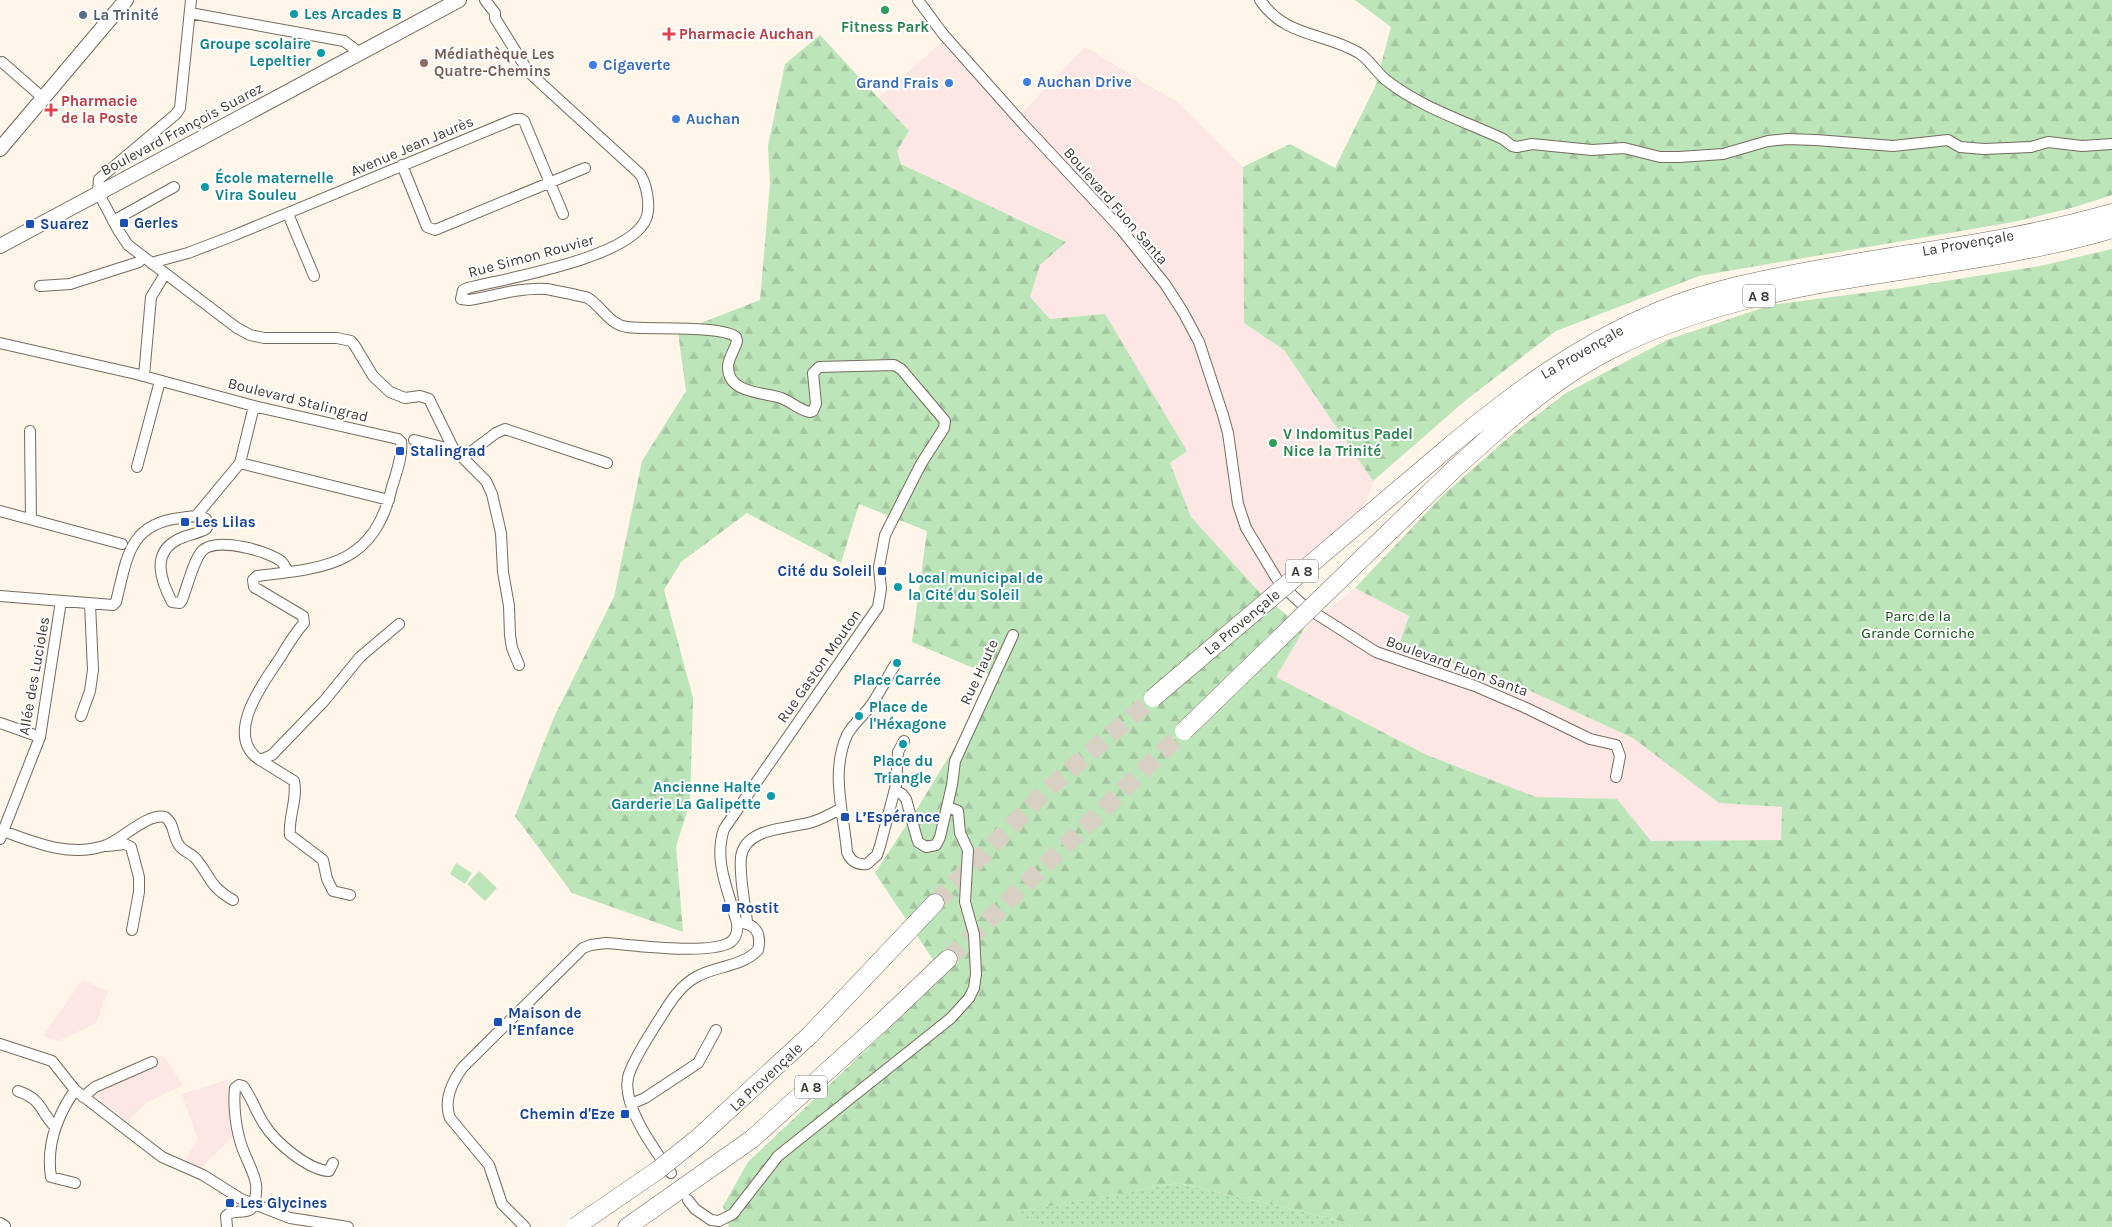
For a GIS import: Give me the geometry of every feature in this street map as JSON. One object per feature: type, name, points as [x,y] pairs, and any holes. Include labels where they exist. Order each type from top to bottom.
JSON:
[{"type":"highway","name":"La Provençale","points":[[1153,698],[1515,393],[1560,362],[1601,338],[1654,313],[1720,290],[1772,277],[2019,235],[2112,214]]},
{"type":"highway","name":"La Provençale","points":[[1184,731],[1451,472],[1516,414],[1580,368],[1646,333],[1684,318],[1765,294],[2022,250],[2112,229]]},
{"type":"highway","name":"La Provençale","points":[[576,1227],[637,1185],[698,1138],[769,1075],[810,1035],[935,903]]},
{"type":"highway","name":"A 8","points":[[628,1227],[752,1139],[878,1026],[948,959]]},
{"type":"main road","points":[[0,149],[126,0]]},
{"type":"main road","name":"Boulevard François Suarez","points":[[0,246],[459,0]]},
{"type":"street","points":[[191,0],[180,108],[176,114],[99,179],[98,192],[128,245],[237,328],[250,335],[264,338],[337,338],[350,342],[355,346],[373,376],[390,392],[405,398],[420,396],[430,399],[453,448],[482,477],[490,491],[501,532],[511,643],[519,665]]},
{"type":"street","name":"Rue Simon Rouvier","points":[[485,0],[529,66],[640,174],[646,187],[648,214],[642,225],[631,235],[604,252],[581,260],[468,288],[462,290],[462,299],[469,300],[526,289],[550,290],[567,295],[584,296],[620,325],[678,330],[721,330],[736,337],[728,366],[732,380],[741,388],[784,399],[805,412],[813,411],[815,407],[813,373],[819,367],[894,365],[901,369],[946,421]]},
{"type":"street","name":"Boulevard Fuon Santa","points":[[918,0],[943,34],[993,91],[1120,229],[1164,284],[1183,312],[1199,342],[1223,415],[1228,433],[1238,504],[1246,528],[1280,584],[1304,606],[1376,652],[1475,686],[1590,739],[1616,745],[1620,756],[1616,777]]},
{"type":"street","points":[[1260,0],[1268,12],[1280,22],[1360,54],[1385,80],[1411,96],[1503,139],[1512,146],[1548,144],[1592,150],[1624,148],[1660,157],[1679,157],[1724,154],[1752,145],[1787,139],[1893,146],[1948,140],[1960,147],[1984,149],[2030,147],[2048,142],[2082,146],[2112,144]]},
{"type":"street","points":[[190,13],[344,41],[360,53]]},
{"type":"street","points":[[2,62],[43,98]]},
{"type":"street","name":"Avenue Jean Jaurès","points":[[40,286],[70,284],[139,262],[188,253],[288,214],[515,119],[524,121],[550,182]]},
{"type":"street","points":[[402,166],[427,227],[435,230],[585,168]]},
{"type":"street","points":[[550,182],[563,214]]},
{"type":"street","points":[[113,221],[174,188]]},
{"type":"street","points":[[288,214],[314,276]]},
{"type":"street","points":[[144,376],[150,297],[165,274]]},
{"type":"street","name":"Boulevard Stalingrad","points":[[0,343],[144,376],[254,406],[398,439],[401,446],[389,500],[377,529],[351,554],[325,566],[257,576],[253,580],[254,587],[300,614],[304,620],[304,623],[263,681],[250,708],[245,733],[246,742],[248,750],[260,760]]},
{"type":"street","points":[[137,467],[160,381]]},
{"type":"street","points":[[196,516],[240,463],[254,406]]},
{"type":"street","name":"Rue Gaston Mouton","points":[[740,926],[721,867],[720,847],[724,829],[878,607],[881,589],[879,567],[885,534],[921,464],[944,428],[946,421]]},
{"type":"street","points":[[464,457],[496,433],[505,429],[607,463]]},
{"type":"street","points":[[30,431],[30,519]]},
{"type":"street","points":[[414,440],[453,448]]},
{"type":"street","points":[[240,463],[389,500]]},
{"type":"street","points":[[0,511],[122,544]]},
{"type":"street","points":[[0,596],[109,605],[116,602],[127,562],[139,536],[145,529],[166,520],[196,516],[206,519],[208,525],[206,528],[177,540],[167,547],[161,556],[160,568],[172,602],[176,604],[182,600],[201,552],[210,547],[226,545],[256,551],[281,562],[288,572]]},
{"type":"street","name":"Allée des Lucioles","points":[[2,835],[40,737],[61,601]]},
{"type":"street","points":[[81,716],[90,691],[93,670],[90,604]]},
{"type":"street","points":[[260,760],[272,755],[324,701],[360,657],[399,624]]},
{"type":"street","name":"Rue Haute","points":[[895,790],[906,799],[915,837],[921,846],[930,847],[938,842],[952,785],[954,761],[1013,635]]},
{"type":"street","points":[[894,665],[869,707],[853,725],[845,740],[841,757],[838,786],[840,809],[850,858],[861,864],[867,864],[878,855],[895,790],[898,752],[904,741]]},
{"type":"street","points":[[0,723],[40,737]]},
{"type":"street","points":[[260,760],[294,782],[290,835],[323,860],[327,878],[333,891],[350,895]]},
{"type":"street","points":[[688,1200],[695,1209],[711,1220],[719,1221],[733,1214],[778,1156],[951,1018],[970,998],[976,974],[974,944],[965,902],[968,850],[960,833],[958,811],[947,807]]},
{"type":"street","points":[[525,1227],[502,1204],[488,1165],[448,1113],[448,1096],[456,1077],[463,1067],[583,948],[606,943],[705,947],[728,943],[734,940],[740,926],[741,862],[744,847],[748,842],[762,834],[810,822],[840,809]]},
{"type":"street","points":[[106,846],[154,817],[165,817],[174,830],[177,843],[181,848],[196,858],[215,888],[233,900]]},
{"type":"street","points":[[2,835],[54,848],[94,848],[126,844],[131,847],[139,877],[140,892],[132,930]]},
{"type":"street","points":[[671,1173],[631,1104],[627,1084],[629,1074],[651,1032],[675,995],[695,978],[713,970],[741,962],[755,954],[759,945],[758,936],[753,926],[740,926]]},
{"type":"street","points":[[740,926],[758,936]]},
{"type":"street","points":[[631,1104],[644,1098],[698,1063],[716,1030]]},
{"type":"street","points":[[0,1044],[52,1061],[79,1094],[162,1157],[208,1178],[254,1205],[290,1218],[348,1227]]},
{"type":"street","points":[[75,1183],[51,1177],[50,1152],[55,1127],[64,1105],[79,1094],[152,1062]]},
{"type":"street","points":[[227,1227],[226,1216],[229,1212],[247,1212],[254,1205],[258,1188],[241,1146],[234,1098],[235,1088],[243,1086],[264,1124],[278,1141],[302,1160],[322,1170],[329,1171],[333,1163]]},
{"type":"street","points":[[18,1092],[30,1096],[40,1104],[47,1118],[55,1127]]},
{"type":"shaded area","points":[[941,43],[1015,120],[1085,47],[1180,104],[1243,167],[1244,323],[1284,350],[1373,481],[1366,503],[1320,550],[1262,595],[1191,517],[1170,463],[1187,451],[1050,319],[1030,297],[1040,265],[1065,241],[901,164],[878,98]]},
{"type":"shaded area","points":[[1355,588],[1409,616],[1399,644],[1522,687],[1633,738],[1719,803],[1782,807],[1781,840],[1650,841],[1617,799],[1536,797],[1427,755],[1276,677],[1304,629]]},
{"type":"shaded area","points":[[82,980],[108,991],[96,1023],[59,1041],[43,1036]]},
{"type":"shaded area","points":[[163,1055],[183,1085],[146,1103],[128,1122],[84,1087]]},
{"type":"shaded area","points":[[227,1080],[236,1134],[201,1168],[185,1160],[198,1140],[182,1094]]},
{"type":"green space","points":[[1355,0],[2112,0],[2112,195],[2075,207],[2013,222],[1699,276],[1556,331],[1466,400],[1373,481],[1284,350],[1244,323],[1243,167],[1290,144],[1335,168],[1375,87],[1391,27]]},
{"type":"green space","name":"Parc de la Grande Corniche","points":[[820,35],[909,131],[897,151],[901,164],[1066,242],[1040,265],[1030,297],[1050,319],[1105,314],[1187,451],[1170,463],[1191,517],[1262,595],[1304,629],[1276,677],[1427,755],[1536,797],[1617,799],[1651,841],[1781,840],[1782,807],[1719,803],[1633,738],[1522,687],[1399,645],[1409,616],[1355,588],[1444,494],[1515,432],[1566,393],[1667,340],[1771,305],[1901,288],[2040,266],[2112,249],[2112,1227],[1354,1227],[1334,1219],[1178,1183],[1017,1212],[1041,1227],[729,1227],[723,1206],[748,1162],[944,976],[875,873],[915,812],[997,678],[912,642],[927,531],[859,504],[841,563],[747,513],[681,562],[664,590],[693,698],[690,803],[676,846],[683,932],[572,893],[515,816],[554,717],[614,597],[642,461],[686,391],[678,332],[760,300],[770,184],[768,146],[785,64]]},
{"type":"green space","points":[[456,863],[472,873],[465,884],[450,874]]},
{"type":"green space","points":[[479,871],[497,888],[485,901],[467,884]]},
{"type":"green space","points":[[1178,1183],[1334,1219],[1354,1227],[1041,1227],[1016,1212]]},
{"type":"tunnel","points":[[935,903],[1048,789],[1153,698]]},
{"type":"tunnel","points":[[948,959],[1184,731]]},
{"type":"place","name":"Fitness Park","points":[[885,10]]},
{"type":"place","name":"Les Arcades B","points":[[294,14]]},
{"type":"place","name":"La Trinité","points":[[83,15]]},
{"type":"place","name":"Pharmacie Auchan","points":[[669,34]]},
{"type":"place","name":"Groupe scolaire Lepeltier","points":[[321,53]]},
{"type":"place","name":"Médiathèque Les Quatre-Chemins","points":[[424,63]]},
{"type":"place","name":"Cigaverte","points":[[593,65]]},
{"type":"place","name":"Auchan Drive","points":[[1027,82]]},
{"type":"place","name":"Grand Frais","points":[[949,83]]},
{"type":"place","name":"Pharmacie de la Poste","points":[[51,110]]},
{"type":"place","name":"Auchan","points":[[676,119]]},
{"type":"place","name":"École maternelle Vira Souleu","points":[[205,187]]},
{"type":"place","name":"Gerles","points":[[124,223]]},
{"type":"place","name":"Suarez","points":[[30,224]]},
{"type":"place","name":"V Indomitus Padel Nice la Trinité","points":[[1273,443]]},
{"type":"place","name":"Stalingrad","points":[[400,451]]},
{"type":"place","name":"Les Lilas","points":[[185,522]]},
{"type":"place","name":"Cité du Soleil","points":[[882,571]]},
{"type":"place","name":"Local municipal de la Cité du Soleil","points":[[898,587]]},
{"type":"place","name":"Place Carrée","points":[[897,663]]},
{"type":"place","name":"Place de l'Héxagone","points":[[859,716]]},
{"type":"place","name":"Place du Triangle","points":[[903,744]]},
{"type":"place","name":"Ancienne Halte Garderie La Galipette","points":[[771,796]]},
{"type":"place","name":"L’Espérance","points":[[845,817]]},
{"type":"place","name":"Rostit","points":[[726,908]]},
{"type":"place","name":"Maison de l’Enfance","points":[[498,1022]]},
{"type":"place","name":"Chemin d'Eze","points":[[625,1114]]},
{"type":"place","name":"Les Glycines","points":[[230,1203]]}]
